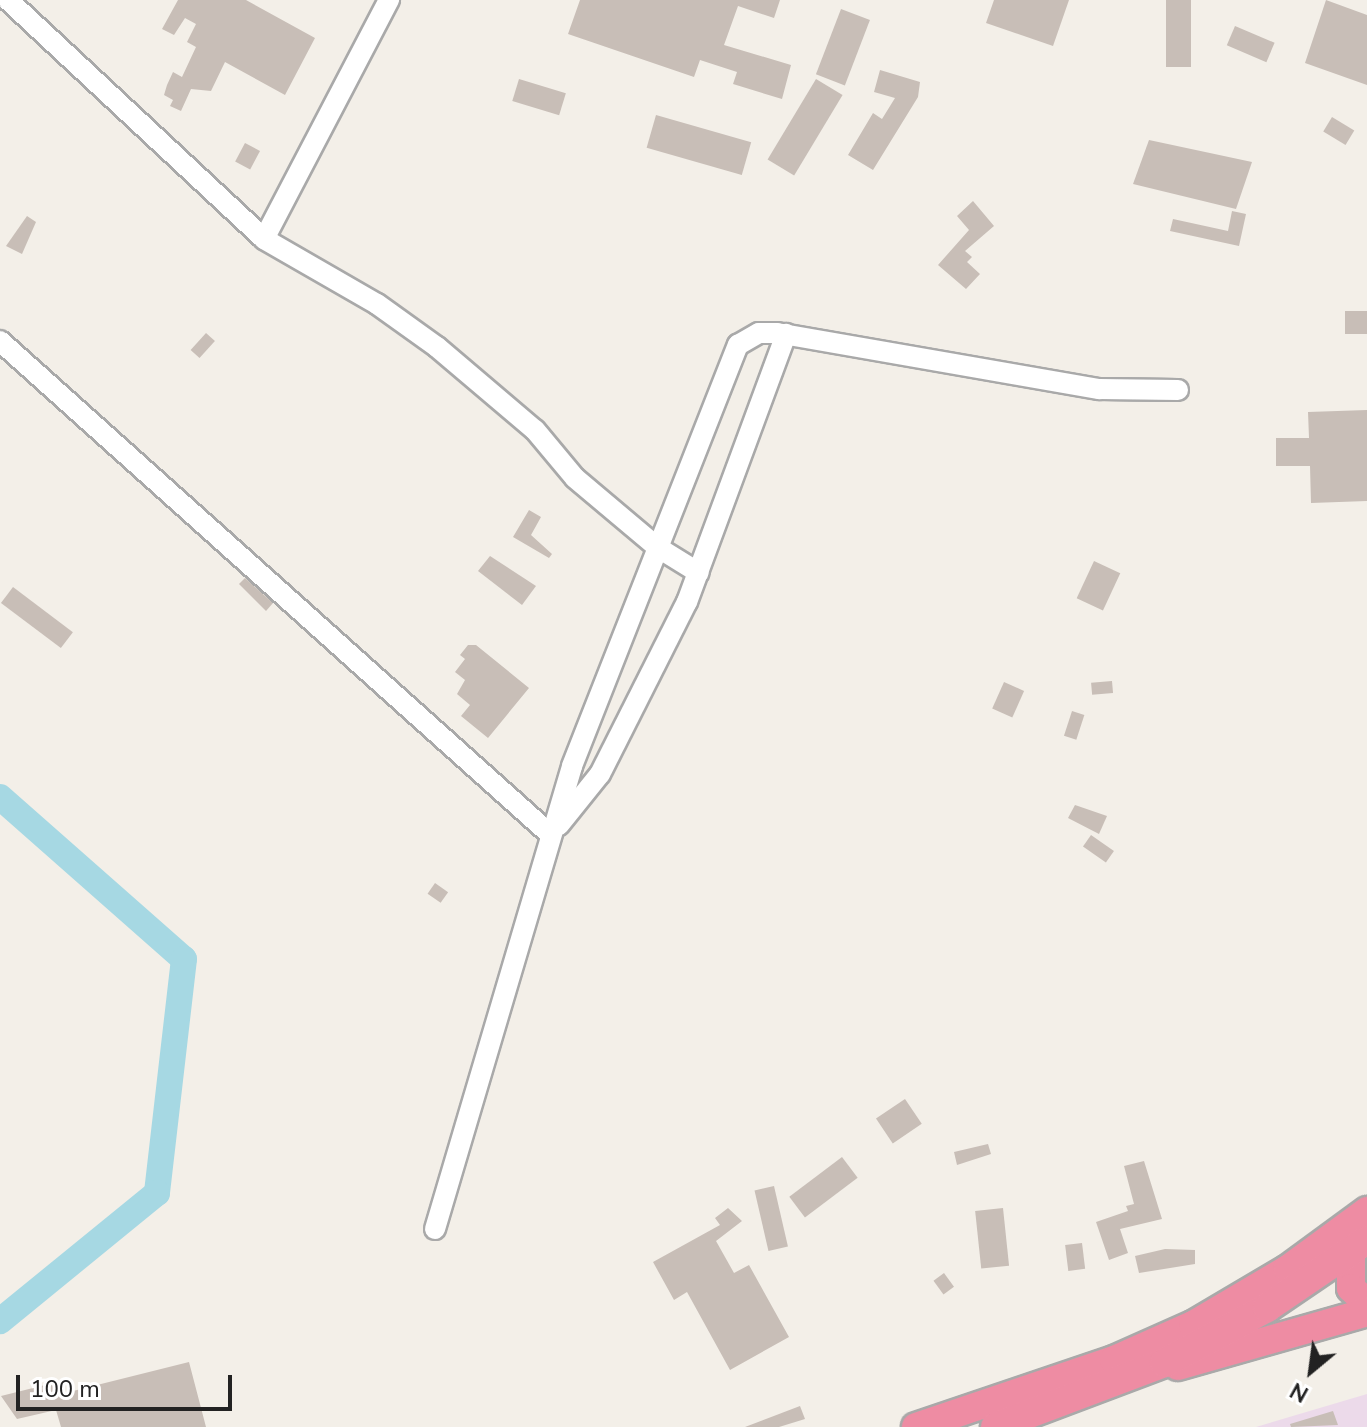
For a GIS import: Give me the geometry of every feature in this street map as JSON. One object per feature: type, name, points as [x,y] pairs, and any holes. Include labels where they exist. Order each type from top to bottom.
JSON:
[{"type":"highway","points":[[916,1427],[1114,1360],[1193,1325],[1318,1247],[1367,1212]]},
{"type":"highway","points":[[1367,1212],[1362,1250],[1351,1288],[1367,1303]]},
{"type":"highway","points":[[1318,1247],[1362,1250]]},
{"type":"highway","points":[[995,1427],[1164,1363],[1267,1308],[1362,1250]]},
{"type":"highway","points":[[1119,1380],[1367,1312]]},
{"type":"street","points":[[8,0],[264,239],[377,304],[437,347],[535,430],[575,478],[657,547],[699,573]]},
{"type":"street","points":[[264,239],[389,0]]},
{"type":"street","points":[[435,1229],[551,835],[657,547],[738,345],[759,333],[786,334],[1099,389],[1178,390]]},
{"type":"street","points":[[551,835],[600,774],[699,573],[786,334]]},
{"type":"street","points":[[0,341],[551,835]]},
{"type":"shaded area","points":[[1367,1394],[1367,1427],[1256,1427]]},
{"type":"building","points":[[178,0],[246,0],[315,38],[285,95],[225,62],[211,91],[191,89],[181,111],[170,106],[173,100],[164,95],[167,85],[173,72],[182,77],[196,47],[187,42],[196,24],[185,18],[174,35],[162,29]]},
{"type":"building","points":[[580,0],[780,0],[774,18],[738,6],[724,45],[791,65],[782,99],[733,84],[737,72],[700,60],[694,77],[568,34]]},
{"type":"building","points":[[994,0],[1069,0],[1053,46],[986,23]]},
{"type":"building","points":[[1166,0],[1191,0],[1191,67],[1166,67]]},
{"type":"building","points":[[1326,0],[1367,15],[1367,85],[1305,63]]},
{"type":"building","points":[[841,9],[870,20],[845,85],[816,74]]},
{"type":"building","points":[[1235,26],[1275,43],[1266,62],[1227,45]]},
{"type":"building","points":[[880,70],[920,82],[918,97],[873,170],[848,155],[873,113],[882,119],[895,98],[874,92]]},
{"type":"building","points":[[519,79],[566,93],[559,115],[512,101]]},
{"type":"building","points":[[816,79],[843,95],[794,176],[768,160]]},
{"type":"building","points":[[656,115],[751,142],[742,175],[647,148]]},
{"type":"building","points":[[1332,117],[1354,130],[1346,145],[1323,132]]},
{"type":"building","points":[[1149,140],[1252,162],[1236,209],[1133,184]]},
{"type":"building","points":[[245,143],[260,151],[250,170],[235,162]]},
{"type":"building","points":[[973,201],[994,226],[965,251],[972,257],[967,262],[980,274],[966,289],[938,265],[969,230],[957,216]]},
{"type":"building","points":[[1232,211],[1246,214],[1239,246],[1170,231],[1173,219],[1228,231]]},
{"type":"building","points":[[27,216],[36,222],[22,254],[6,246]]},
{"type":"building","points":[[1345,311],[1367,311],[1367,334],[1345,334]]},
{"type":"building","points":[[206,333],[215,341],[200,358],[191,350]]},
{"type":"building","points":[[1367,410],[1367,501],[1311,503],[1310,466],[1276,466],[1276,438],[1309,438],[1308,412]]},
{"type":"building","points":[[529,510],[541,517],[531,535],[552,554],[549,558],[513,537]]},
{"type":"building","points":[[490,556],[536,586],[522,605],[478,571]]},
{"type":"building","points":[[1094,561],[1120,573],[1103,610],[1077,598]]},
{"type":"building","points":[[245,578],[273,603],[266,611],[239,584]]},
{"type":"building","points":[[13,587],[73,632],[61,648],[1,603]]},
{"type":"building","points":[[468,645],[476,645],[529,688],[488,738],[461,716],[470,705],[457,694],[465,680],[455,672],[465,659],[460,655]]},
{"type":"building","points":[[1112,681],[1113,693],[1092,695],[1091,683]]},
{"type":"building","points":[[1004,682],[1024,691],[1012,717],[992,708]]},
{"type":"building","points":[[1072,711],[1084,715],[1076,740],[1064,736]]},
{"type":"building","points":[[1075,805],[1107,816],[1099,834],[1068,818]]},
{"type":"building","points":[[1091,835],[1114,851],[1106,863],[1083,846]]},
{"type":"building","points":[[435,883],[448,892],[441,903],[428,894]]},
{"type":"building","points":[[905,1099],[922,1124],[893,1143],[876,1119]]},
{"type":"building","points":[[988,1144],[991,1154],[957,1165],[954,1152]]},
{"type":"building","points":[[842,1157],[858,1178],[805,1217],[789,1197]]},
{"type":"building","points":[[1144,1161],[1162,1219],[1120,1229],[1128,1253],[1109,1260],[1096,1222],[1128,1211],[1126,1206],[1134,1204],[1124,1166]]},
{"type":"building","points":[[774,1186],[788,1246],[768,1251],[755,1190]]},
{"type":"building","points":[[728,1208],[742,1221],[716,1241],[734,1273],[749,1265],[789,1337],[730,1370],[687,1292],[674,1300],[653,1262],[720,1225],[715,1218]]},
{"type":"building","points":[[1003,1208],[1009,1266],[981,1269],[975,1211]]},
{"type":"building","points":[[1082,1243],[1085,1269],[1068,1271],[1065,1245]]},
{"type":"building","points":[[1165,1249],[1195,1250],[1195,1264],[1139,1273],[1135,1256]]},
{"type":"building","points":[[944,1273],[954,1287],[943,1294],[933,1281]]},
{"type":"building","points":[[189,1362],[206,1427],[61,1427],[56,1410],[17,1419],[1,1396],[61,1381],[65,1393]]},
{"type":"building","points":[[800,1406],[805,1419],[779,1427],[745,1427]]},
{"type":"building","points":[[1333,1411],[1338,1425],[1291,1427],[1290,1424]]},
{"type":"waterway","points":[[0,797],[184,959],[157,1193],[0,1321]]}]
